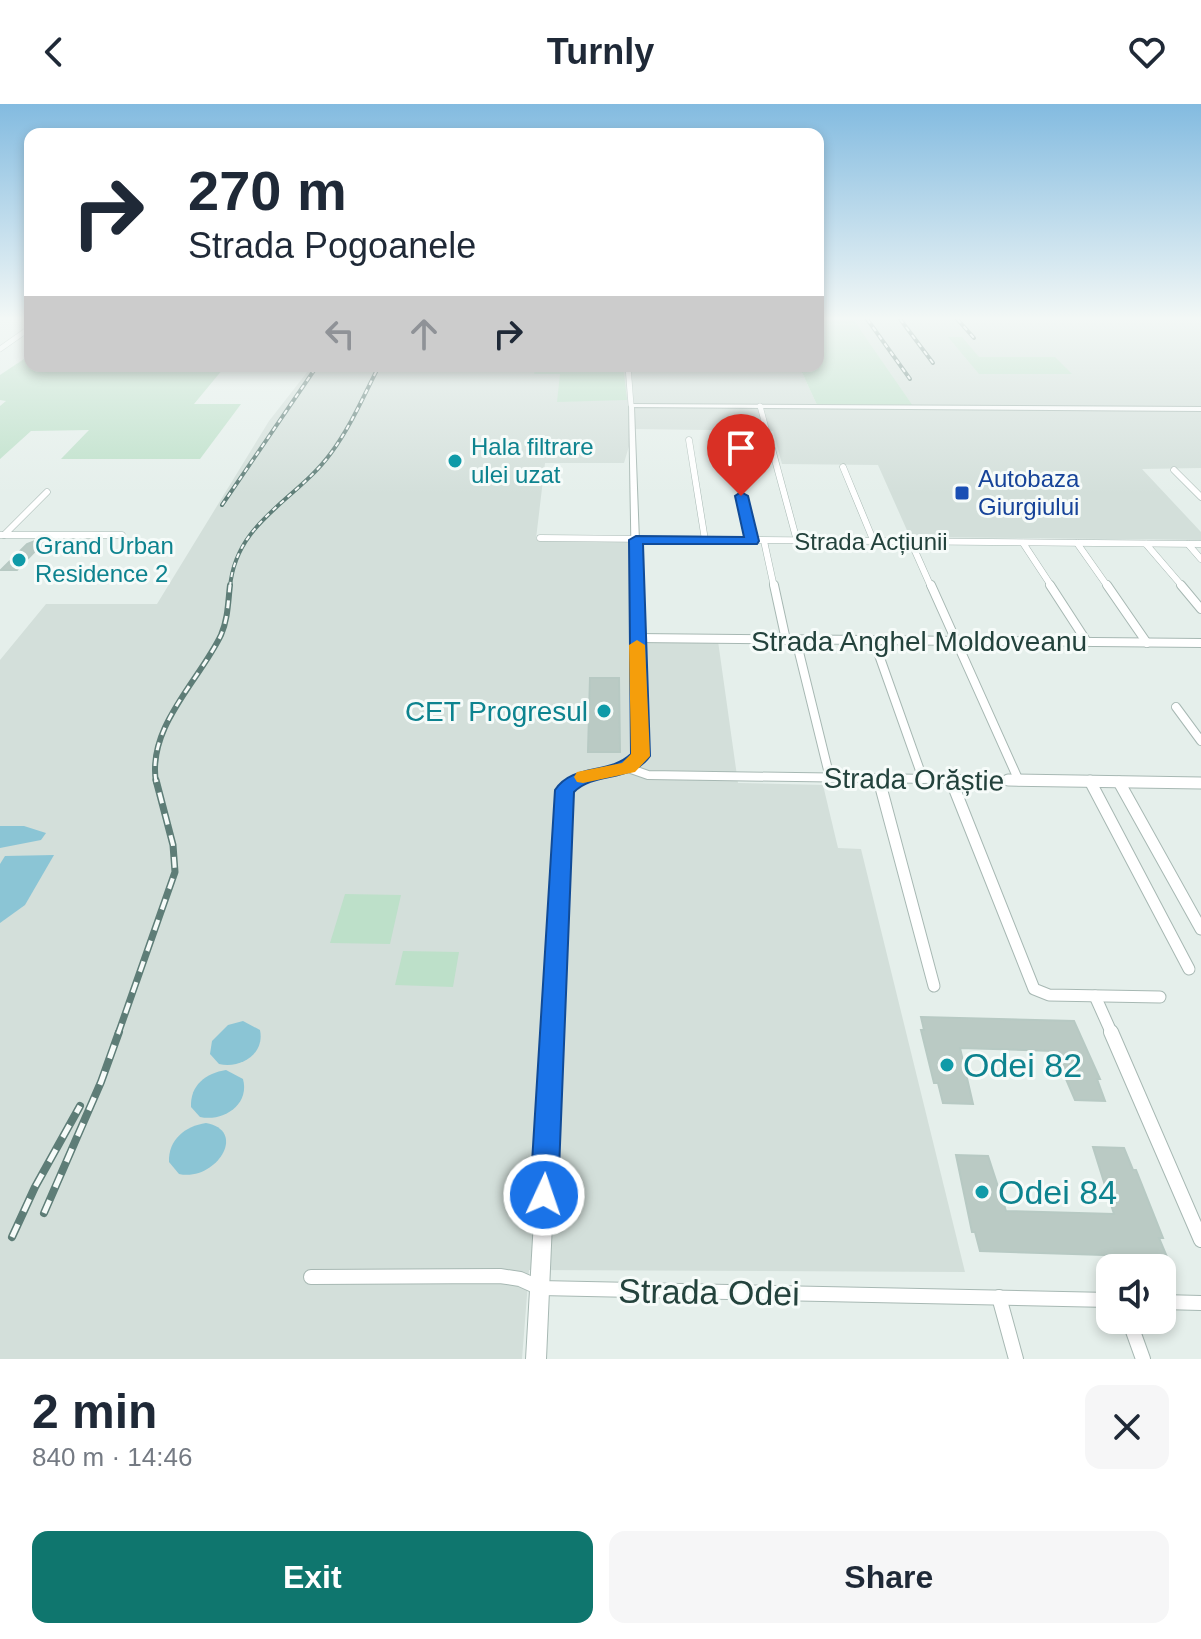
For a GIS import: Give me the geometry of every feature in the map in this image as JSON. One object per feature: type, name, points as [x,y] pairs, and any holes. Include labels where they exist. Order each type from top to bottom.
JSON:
[{"type":"street","points":[[536,1359],[565,790],[575,780],[628,768],[641,756],[629,378]]},
{"type":"street","points":[[631,405],[1201,409]]},
{"type":"street","points":[[760,406],[797,541]]},
{"type":"street","points":[[689,440],[705,540]]},
{"type":"street","points":[[843,467],[874,542]]},
{"type":"street","points":[[1174,470],[1201,497]]},
{"type":"street","points":[[736,473],[752,541]]},
{"type":"street","points":[[2,535],[47,492]]},
{"type":"street","points":[[2,535],[122,535]]},
{"type":"street","name":"Strada Acțiunii","points":[[540,538],[1201,544]]},
{"type":"street","points":[[764,541],[830,778]]},
{"type":"street","points":[[911,542],[1019,781]]},
{"type":"street","points":[[1023,543],[1087,642]]},
{"type":"street","points":[[1077,543],[1147,643]]},
{"type":"street","points":[[1146,544],[1201,609]]},
{"type":"street","points":[[1188,544],[1201,559]]},
{"type":"street","name":"Strada Anghel Moldoveanu","points":[[637,638],[1201,643]]},
{"type":"street","points":[[874,641],[923,779]]},
{"type":"street","points":[[1176,707],[1201,741]]},
{"type":"street","name":"Strada Orăștie","points":[[628,768],[648,775],[1201,783]]},
{"type":"street","points":[[878,778],[934,986]]},
{"type":"street","points":[[951,780],[1031,984],[1039,993],[1160,997]]},
{"type":"street","points":[[1090,781],[1189,969]]},
{"type":"street","points":[[1119,782],[1201,929]]},
{"type":"street","points":[[1095,996],[1201,1240]]},
{"type":"street","name":"Strada Odei","points":[[311,1277],[500,1276],[520,1279],[540,1288],[1096,1300]]},
{"type":"street","points":[[999,1297],[1016,1359]]},
{"type":"street","points":[[1176,1302],[1201,1303]]},
{"type":"street","points":[[1134,1334],[1143,1359]]},
{"type":"shaded area","points":[[303,378],[804,378],[817,405],[912,405],[893,378],[1201,378],[1201,468],[1142,469],[1201,532],[1201,540],[910,537],[878,465],[782,464],[773,431],[634,429],[624,463],[545,463],[536,539],[632,541],[633,639],[718,641],[738,783],[823,785],[838,848],[861,849],[965,1272],[529,1270],[522,1359],[0,1359],[0,660],[46,604],[157,604],[269,421]]},
{"type":"green space","points":[[0,378],[216,378],[194,404],[241,404],[200,459],[61,459],[89,430],[31,431],[0,459],[0,406],[6,401],[0,400]]},
{"type":"green space","points":[[560,378],[624,378],[627,400],[557,402]]},
{"type":"green space","points":[[804,378],[893,378],[913,406],[817,405]]},
{"type":"green space","points":[[345,894],[401,895],[390,944],[330,943]]},
{"type":"green space","points":[[403,951],[459,952],[453,987],[395,985]]},
{"type":"water","points":[[0,826],[24,826],[46,833],[41,840],[0,848]]},
{"type":"water","points":[[54,855],[25,905],[0,923],[0,864],[5,856]]},
{"type":"water","points":[[243,1021],[260,1030],[259,1046],[243,1062],[219,1064],[210,1054],[212,1041],[228,1025]]},
{"type":"water","points":[[226,1070],[243,1079],[244,1088],[239,1104],[217,1117],[200,1117],[191,1107],[196,1086],[206,1077]]},
{"type":"water","points":[[206,1123],[219,1128],[225,1135],[226,1145],[222,1154],[204,1171],[179,1174],[169,1162],[171,1147],[179,1135],[191,1127]]},
{"type":"building","name":"Grand Urban Residence 2","points":[[56,541],[36,550],[17,570],[1,570],[27,544]]},
{"type":"building","name":"CET Progresul","points":[[590,678],[619,678],[620,752],[588,752]]},
{"type":"building","name":"Odei 82","points":[[921,1017],[1074,1021],[1100,1079],[1097,1079],[1105,1101],[1075,1100],[1054,1051],[960,1048],[973,1104],[943,1103],[938,1083],[934,1083],[921,1030],[924,1030]]},
{"type":"building","name":"Odei 84","points":[[1093,1147],[1124,1148],[1163,1238],[1159,1238],[1166,1254],[980,1251],[975,1232],[972,1232],[956,1155],[988,1156],[1006,1211],[1114,1214]]},
{"type":"railway","points":[[222,505],[309,378]]},
{"type":"railway","points":[[230,587],[243,545],[255,528],[331,453],[373,378]]},
{"type":"railway","points":[[156,782],[155,762],[159,742],[177,705],[221,635],[230,585]]},
{"type":"railway","points":[[118,1034],[175,872],[173,845],[156,780]]},
{"type":"railway","points":[[44,1213],[101,1082],[119,1032]]},
{"type":"railway","points":[[12,1237],[35,1187],[80,1106]]},
{"type":"slow traffic","points":[[583,777],[628,768],[641,756],[637,645]]},
{"type":"place","name":"Hala filtrare ulei uzat","points":[[455,461]]},
{"type":"place","name":"Autobaza Giurgiului","points":[[962,493]]},
{"type":"place","name":"Grand Urban Residence 2","points":[[19,560]]},
{"type":"place","name":"CET Progresul","points":[[604,711]]},
{"type":"place","name":"Odei 82","points":[[947,1065]]},
{"type":"place","name":"Odei 84","points":[[982,1192]]},
{"type":"route","points":[[544,1195],[565,790],[569,784],[583,777],[628,768],[641,756],[636,540],[752,541],[741,496]]}]
